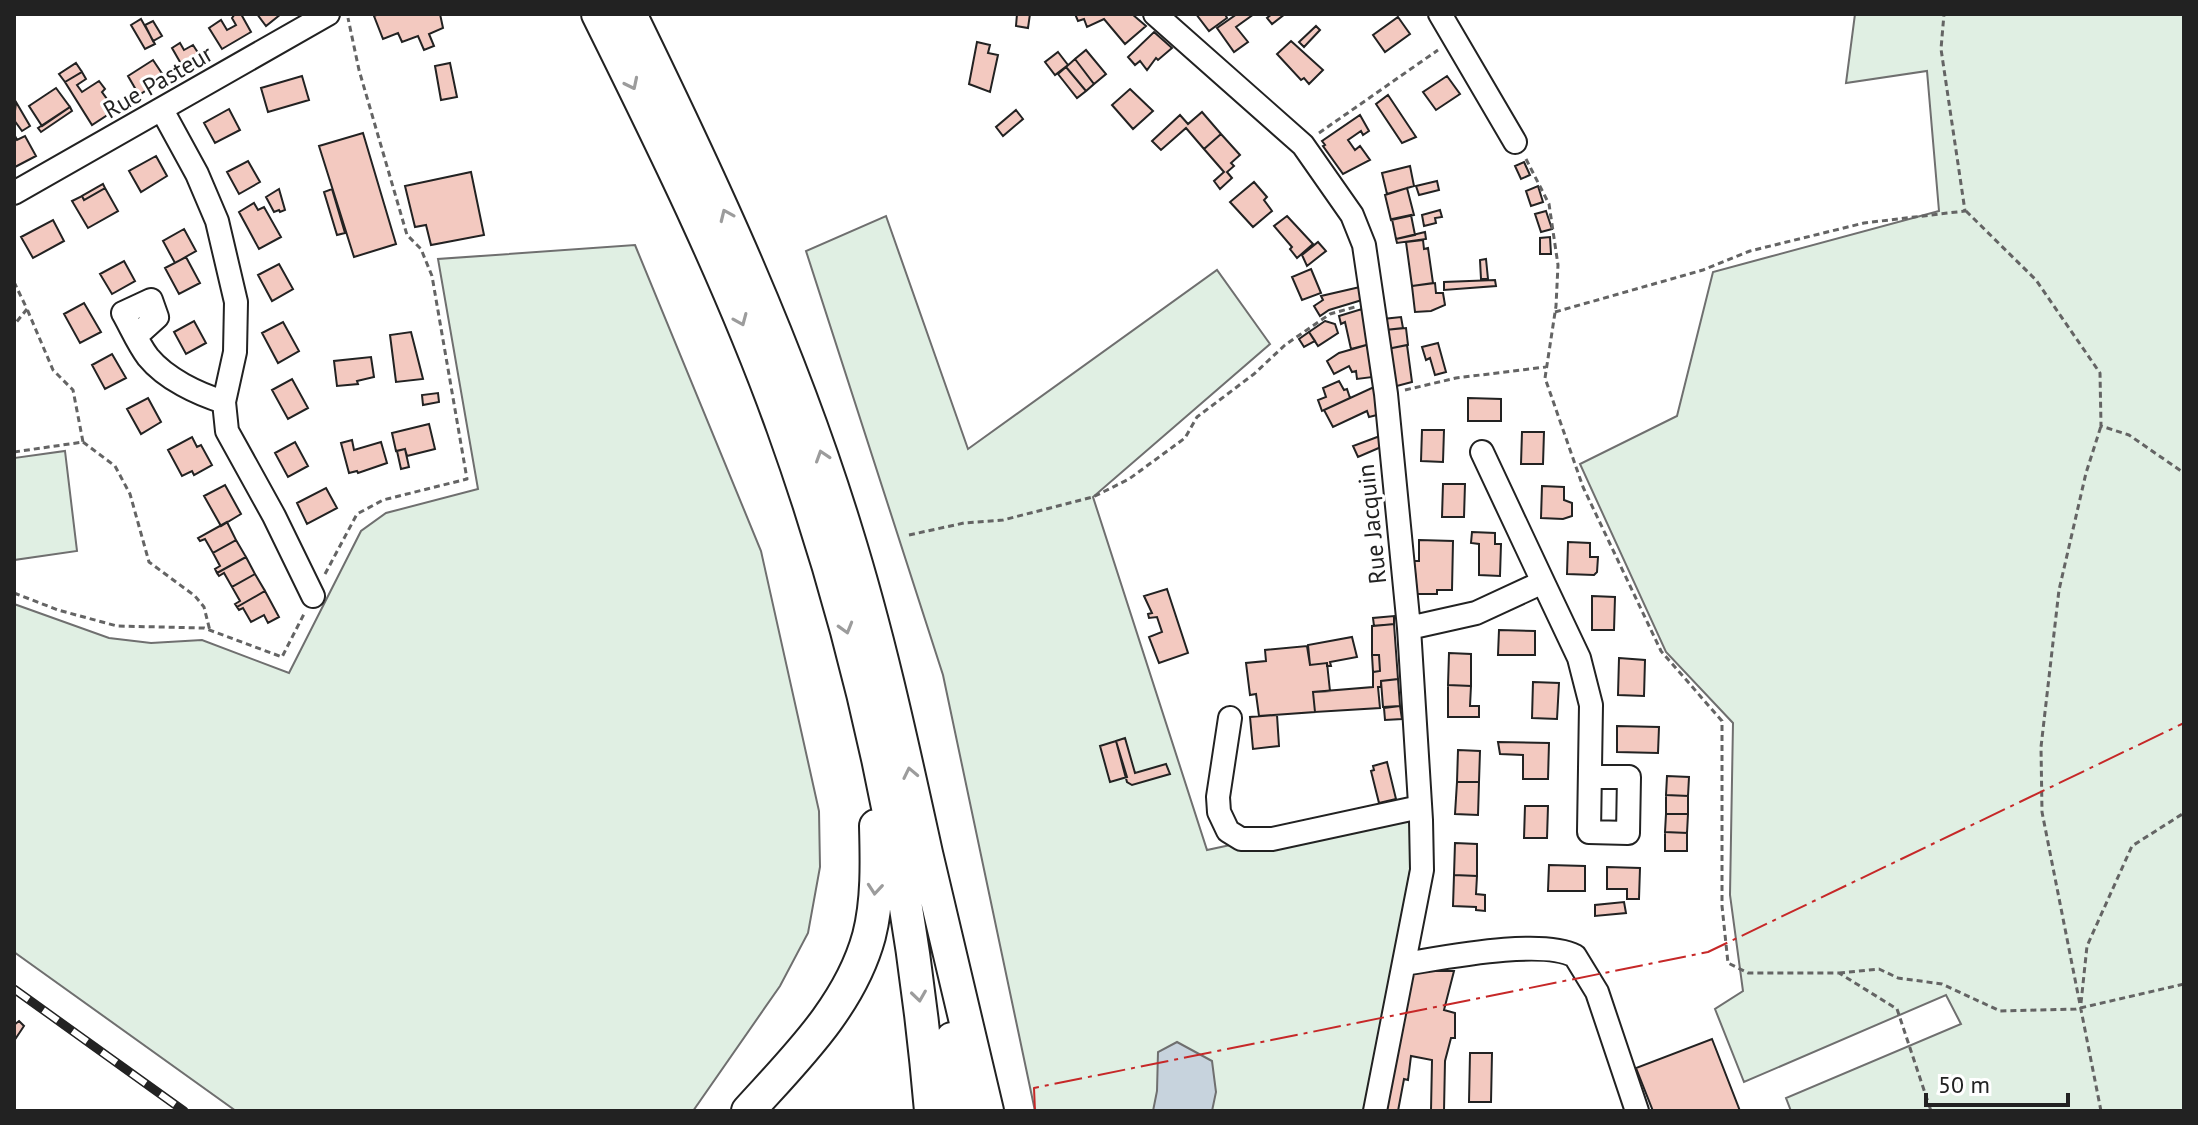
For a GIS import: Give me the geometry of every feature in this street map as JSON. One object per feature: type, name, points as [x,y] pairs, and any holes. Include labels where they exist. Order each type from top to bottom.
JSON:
[{"type":"highway","points":[[598,14],[703,229],[783,428],[825,557],[864,699],[884,787],[908,921],[931,1111]]},
{"type":"highway","points":[[630,14],[708,176],[799,390],[846,530],[876,632],[987,1111]]},
{"type":"highway","points":[[748,1111],[807,1045],[840,1001],[862,958],[869,936],[877,845],[864,699]]},
{"type":"highway","points":[[926,850],[948,999],[960,1111]]},
{"type":"street","name":"Rue Pasteur","points":[[14,193],[328,14]]},
{"type":"street","name":"Rue Jacquin","points":[[1155,14],[1303,145],[1352,215],[1364,245],[1386,394],[1409,628],[1422,870],[1375,1111]]},
{"type":"street","points":[[1440,14],[1515,142]]},
{"type":"street","points":[[162,110],[197,174],[217,221],[236,302],[235,352],[224,402],[227,431],[313,596]]},
{"type":"street","points":[[136,336],[149,359],[193,392],[224,402]]},
{"type":"street","points":[[1482,452],[1579,658],[1591,705],[1590,777]]},
{"type":"street","points":[[1409,628],[1476,613],[1543,582]]},
{"type":"street","points":[[1230,718],[1218,797],[1219,812],[1228,831],[1241,839],[1272,839],[1420,807]]},
{"type":"street","points":[[1404,964],[1483,953],[1548,949],[1575,956],[1597,992],[1637,1111]]},
{"type":"path","points":[[14,593],[58,610],[117,626],[204,628],[282,657],[357,514],[383,500],[467,479],[432,276],[421,249],[407,235],[359,70],[347,14]]},
{"type":"path","points":[[1944,14],[1941,49],[1965,211],[2036,280],[2100,373],[2101,426],[2086,473],[2059,590],[2041,747],[2042,812],[2101,1111]]},
{"type":"path","points":[[1303,145],[1455,38]]},
{"type":"path","points":[[1515,142],[1549,204],[1558,265],[1545,378],[1583,487],[1661,651],[1722,721],[1722,906],[1728,963],[1748,973],[1839,973],[1879,969],[1898,978],[1942,984],[2000,1011],[2080,1007],[2184,984]]},
{"type":"path","points":[[1555,312],[1703,270],[1750,251],[1864,223],[1965,211]]},
{"type":"path","points":[[14,282],[53,370],[73,390],[83,442],[115,466],[130,494],[149,562],[195,596],[204,607],[210,631]]},
{"type":"path","points":[[909,535],[964,523],[1003,520],[1093,497],[1129,479],[1185,438],[1197,417],[1254,374],[1285,345],[1330,314],[1373,301]]},
{"type":"path","points":[[14,325],[27,309]]},
{"type":"path","points":[[1386,394],[1456,378],[1546,367]]},
{"type":"path","points":[[2101,426],[2129,435],[2184,473]]},
{"type":"path","points":[[14,452],[83,442]]},
{"type":"path","points":[[2080,1007],[2087,946],[2132,846],[2184,813]]},
{"type":"path","points":[[1839,973],[1897,1009],[1931,1111]]},
{"type":"green space","points":[[1855,14],[2184,14],[2184,1111],[1791,1111],[1786,1098],[1961,1024],[1946,995],[1744,1082],[1715,1009],[1743,991],[1730,895],[1733,723],[1666,652],[1580,464],[1677,416],[1713,272],[1939,211],[1927,71],[1846,83]]},
{"type":"green space","points":[[886,216],[968,449],[1217,270],[1270,344],[1093,497],[1207,850],[1422,804],[1374,1072],[1363,1111],[1035,1111],[943,675],[806,251]]},
{"type":"green space","points":[[635,245],[761,551],[819,811],[820,867],[808,933],[780,986],[693,1111],[236,1111],[14,952],[14,604],[109,638],[151,643],[202,640],[289,673],[361,531],[386,513],[478,489],[438,259]]},
{"type":"green space","points":[[65,451],[77,551],[14,560],[14,458]]},
{"type":"shaded area","points":[[1177,1042],[1212,1061],[1216,1092],[1212,1111],[1153,1111],[1158,1052]]},
{"type":"building","points":[[235,14],[241,14],[251,32],[222,49],[209,28],[221,20],[227,30],[236,25],[232,18]]},
{"type":"building","points":[[257,14],[281,14],[266,26]]},
{"type":"building","points":[[440,14],[443,28],[429,34],[434,46],[424,50],[418,36],[402,42],[398,33],[383,39],[374,16]]},
{"type":"building","points":[[1017,14],[1030,14],[1028,28],[1016,26]]},
{"type":"building","points":[[1075,14],[1132,14],[1146,26],[1125,44],[1104,19],[1087,27],[1084,19],[1078,21]]},
{"type":"building","points":[[1196,14],[1225,14],[1227,18],[1209,31]]},
{"type":"building","points":[[1237,14],[1254,14],[1236,27],[1248,42],[1234,52],[1217,28]]},
{"type":"building","points":[[1272,14],[1285,14],[1272,24],[1267,18]]},
{"type":"building","points":[[1398,17],[1410,34],[1385,52],[1373,35]]},
{"type":"building","points":[[141,19],[155,44],[145,49],[131,25]]},
{"type":"building","points":[[153,21],[162,36],[153,41],[145,25]]},
{"type":"building","points":[[1316,26],[1320,30],[1304,47],[1299,42]]},
{"type":"building","points":[[1154,32],[1172,48],[1158,60],[1156,58],[1147,70],[1140,61],[1135,65],[1128,57]]},
{"type":"building","points":[[1291,41],[1323,70],[1309,84],[1304,78],[1301,80],[1277,54]]},
{"type":"building","points":[[977,42],[990,45],[988,53],[998,55],[990,92],[969,84]]},
{"type":"building","points":[[180,43],[184,50],[193,45],[202,59],[184,69],[172,48]]},
{"type":"building","points":[[1086,50],[1106,74],[1094,84],[1075,59]]},
{"type":"building","points":[[1058,52],[1068,65],[1055,75],[1045,62]]},
{"type":"building","points":[[1075,59],[1094,84],[1086,91],[1066,67]]},
{"type":"building","points":[[153,60],[165,78],[139,95],[128,76]]},
{"type":"building","points":[[76,63],[82,72],[65,82],[59,74]]},
{"type":"building","points":[[450,63],[457,97],[441,100],[435,66]]},
{"type":"building","points":[[1066,67],[1086,91],[1077,98],[1058,74]]},
{"type":"building","points":[[82,72],[86,79],[77,85],[82,92],[99,81],[105,89],[102,92],[115,110],[92,125],[65,82]]},
{"type":"building","points":[[302,76],[309,100],[268,112],[261,88]]},
{"type":"building","points":[[1447,76],[1460,94],[1436,110],[1423,92]]},
{"type":"building","points":[[56,88],[70,107],[42,126],[29,106]]},
{"type":"building","points":[[1130,89],[1153,111],[1133,129],[1112,105]]},
{"type":"building","points":[[1388,95],[1416,137],[1402,143],[1376,104]]},
{"type":"building","points":[[16,102],[30,126],[22,131],[14,120]]},
{"type":"building","points":[[70,107],[72,111],[41,132],[38,128]]},
{"type":"building","points":[[229,109],[240,130],[215,143],[204,123]]},
{"type":"building","points":[[1016,110],[1023,119],[1003,136],[996,127]]},
{"type":"building","points":[[1202,112],[1221,134],[1204,149],[1186,128],[1161,150],[1152,141],[1180,115],[1188,124]]},
{"type":"building","points":[[1360,115],[1369,131],[1363,135],[1361,131],[1348,140],[1355,150],[1360,146],[1370,160],[1343,174],[1322,141]]},
{"type":"building","points":[[363,133],[396,244],[354,257],[319,146]]},
{"type":"building","points":[[14,134],[17,140],[25,136],[36,156],[15,167]]},
{"type":"building","points":[[1221,134],[1240,155],[1227,172],[1232,178],[1220,189],[1214,181],[1224,172],[1204,149]]},
{"type":"building","points":[[156,156],[167,176],[141,192],[129,171]]},
{"type":"building","points":[[248,161],[260,182],[239,194],[227,172]]},
{"type":"building","points":[[1524,162],[1530,175],[1521,179],[1515,166]]},
{"type":"building","points":[[1410,166],[1414,186],[1387,194],[1382,173]]},
{"type":"building","points":[[471,172],[484,235],[431,245],[426,225],[415,227],[405,186]]},
{"type":"building","points":[[1437,181],[1439,190],[1419,195],[1416,186]]},
{"type":"building","points":[[1254,182],[1267,197],[1264,200],[1272,211],[1253,227],[1230,202]]},
{"type":"building","points":[[103,184],[105,188],[84,200],[82,196]]},
{"type":"building","points":[[1538,186],[1543,202],[1531,206],[1526,191]]},
{"type":"building","points":[[105,188],[118,211],[88,228],[72,201],[82,196],[84,200]]},
{"type":"building","points":[[1407,188],[1414,215],[1391,220],[1385,195]]},
{"type":"building","points":[[279,189],[285,210],[274,212],[266,197]]},
{"type":"building","points":[[332,189],[345,233],[337,235],[324,192]]},
{"type":"building","points":[[254,203],[258,210],[264,207],[281,237],[259,249],[239,212]]},
{"type":"building","points":[[1440,210],[1442,217],[1435,218],[1436,223],[1424,226],[1422,215]]},
{"type":"building","points":[[1546,211],[1552,229],[1541,232],[1535,214]]},
{"type":"building","points":[[1411,215],[1415,235],[1396,239],[1392,219]]},
{"type":"building","points":[[1287,216],[1313,244],[1297,258],[1274,226]]},
{"type":"building","points":[[53,220],[64,241],[33,258],[21,237]]},
{"type":"building","points":[[184,229],[196,251],[175,263],[163,241]]},
{"type":"building","points":[[1425,232],[1426,239],[1397,243],[1396,239]]},
{"type":"building","points":[[1550,237],[1551,254],[1540,254],[1540,238]]},
{"type":"building","points":[[1423,240],[1424,249],[1428,248],[1433,283],[1412,286],[1406,242]]},
{"type":"building","points":[[1318,242],[1326,251],[1307,266],[1302,255]]},
{"type":"building","points":[[186,257],[200,283],[179,294],[165,268]]},
{"type":"building","points":[[1486,259],[1488,279],[1481,279],[1480,260]]},
{"type":"building","points":[[124,261],[135,281],[112,294],[100,274]]},
{"type":"building","points":[[279,264],[293,289],[272,301],[258,275]]},
{"type":"building","points":[[1311,269],[1321,293],[1302,300],[1292,277]]},
{"type":"building","points":[[1495,280],[1496,286],[1444,290],[1444,282]]},
{"type":"building","points":[[1435,283],[1436,293],[1443,293],[1445,305],[1431,311],[1415,312],[1412,286]]},
{"type":"building","points":[[1360,287],[1362,300],[1329,310],[1320,316],[1314,306],[1323,300],[1321,296]]},
{"type":"building","points":[[84,303],[101,332],[80,343],[64,314]]},
{"type":"building","points":[[1362,309],[1370,344],[1351,349],[1345,322],[1341,324],[1339,316]]},
{"type":"building","points":[[1401,317],[1403,328],[1385,330],[1383,319]]},
{"type":"building","points":[[194,321],[206,343],[186,354],[174,332]]},
{"type":"building","points":[[1325,321],[1335,324],[1338,333],[1318,346],[1309,332]]},
{"type":"building","points":[[283,322],[299,351],[278,363],[262,333]]},
{"type":"building","points":[[1406,328],[1408,345],[1387,349],[1385,330]]},
{"type":"building","points":[[411,332],[423,379],[396,382],[390,335]]},
{"type":"building","points":[[1309,332],[1315,341],[1304,347],[1299,339]]},
{"type":"building","points":[[1438,343],[1446,372],[1435,375],[1430,358],[1426,360],[1422,347]]},
{"type":"building","points":[[1370,344],[1373,377],[1357,379],[1356,371],[1352,372],[1349,366],[1334,374],[1327,361],[1339,353]]},
{"type":"building","points":[[1407,345],[1412,382],[1393,387],[1387,349]]},
{"type":"building","points":[[112,354],[126,378],[105,389],[92,365]]},
{"type":"building","points":[[371,357],[374,377],[357,381],[358,384],[337,386],[334,361]]},
{"type":"building","points":[[292,379],[308,408],[288,419],[272,390]]},
{"type":"building","points":[[1339,381],[1350,398],[1322,411],[1318,400],[1326,397],[1323,388]]},
{"type":"building","points":[[1374,387],[1377,415],[1369,417],[1367,411],[1333,427],[1324,410]]},
{"type":"building","points":[[438,393],[439,402],[423,405],[422,395]]},
{"type":"building","points":[[148,398],[161,422],[141,434],[127,409]]},
{"type":"building","points":[[1468,398],[1501,399],[1501,421],[1468,421]]},
{"type":"building","points":[[429,424],[435,449],[407,456],[405,449],[396,451],[392,433]]},
{"type":"building","points":[[1422,430],[1444,430],[1443,462],[1421,461]]},
{"type":"building","points":[[1522,432],[1544,432],[1543,464],[1521,464]]},
{"type":"building","points":[[1380,436],[1381,447],[1358,457],[1353,446]]},
{"type":"building","points":[[192,437],[197,447],[201,445],[212,465],[194,475],[192,471],[182,476],[168,450]]},
{"type":"building","points":[[352,440],[354,450],[381,442],[387,463],[349,473],[341,443]]},
{"type":"building","points":[[295,442],[308,466],[288,477],[275,453]]},
{"type":"building","points":[[405,449],[409,467],[401,469],[397,451]]},
{"type":"building","points":[[1443,484],[1465,484],[1464,517],[1442,517]]},
{"type":"building","points":[[225,485],[241,514],[221,526],[204,496]]},
{"type":"building","points":[[1542,486],[1564,487],[1564,500],[1572,503],[1572,516],[1563,519],[1541,518]]},
{"type":"building","points":[[326,488],[337,508],[307,524],[297,503]]},
{"type":"building","points":[[227,522],[236,540],[213,553],[205,539],[200,541],[198,538]]},
{"type":"building","points":[[1472,532],[1495,533],[1495,544],[1501,544],[1500,576],[1479,575],[1479,544],[1471,543]]},
{"type":"building","points":[[236,540],[246,557],[217,573],[215,569],[220,566],[213,553]]},
{"type":"building","points":[[1419,540],[1453,541],[1452,590],[1417,594],[1414,561],[1419,561]]},
{"type":"building","points":[[1568,542],[1590,543],[1590,557],[1598,557],[1594,575],[1567,574]]},
{"type":"building","points":[[246,557],[255,574],[232,587],[224,573],[219,576],[217,573]]},
{"type":"building","points":[[255,574],[265,591],[237,607],[235,604],[240,601],[232,587]]},
{"type":"building","points":[[1167,589],[1188,653],[1159,663],[1149,637],[1162,632],[1157,617],[1149,618],[1148,614],[1152,613],[1144,596]]},
{"type":"building","points":[[265,591],[279,617],[268,623],[264,615],[251,622],[243,608],[239,610],[237,607]]},
{"type":"building","points":[[1592,596],[1615,597],[1614,630],[1592,630]]},
{"type":"building","points":[[1394,616],[1394,624],[1374,626],[1373,618]]},
{"type":"building","points":[[1394,624],[1398,679],[1381,681],[1381,687],[1378,687],[1380,708],[1315,712],[1313,692],[1373,687],[1373,672],[1380,671],[1379,655],[1372,655],[1372,626]]},
{"type":"building","points":[[1499,630],[1535,631],[1535,655],[1498,655]]},
{"type":"building","points":[[1352,637],[1357,657],[1330,662],[1331,666],[1327,663],[1310,665],[1308,645]]},
{"type":"building","points":[[1307,646],[1310,665],[1327,663],[1330,691],[1313,692],[1315,712],[1259,716],[1256,694],[1250,695],[1246,663],[1266,661],[1265,650]]},
{"type":"building","points":[[1449,653],[1471,654],[1471,686],[1448,685]]},
{"type":"building","points":[[1372,655],[1379,655],[1380,671],[1373,672]]},
{"type":"building","points":[[1619,658],[1645,660],[1644,696],[1618,695]]},
{"type":"building","points":[[1398,679],[1400,706],[1383,707],[1381,681]]},
{"type":"building","points":[[1533,682],[1559,683],[1557,719],[1532,718]]},
{"type":"building","points":[[1448,685],[1471,686],[1470,706],[1479,706],[1479,717],[1448,717]]},
{"type":"building","points":[[1400,706],[1402,719],[1385,720],[1384,708]]},
{"type":"building","points":[[1277,715],[1279,746],[1253,749],[1250,717]]},
{"type":"building","points":[[1617,726],[1659,727],[1658,753],[1617,752]]},
{"type":"building","points":[[1125,738],[1135,773],[1166,764],[1170,774],[1132,785],[1127,782],[1116,741]]},
{"type":"building","points":[[1116,741],[1127,777],[1110,782],[1100,746]]},
{"type":"building","points":[[1498,742],[1549,743],[1548,779],[1523,779],[1523,755],[1500,754]]},
{"type":"building","points":[[1458,750],[1480,751],[1479,782],[1457,782]]},
{"type":"building","points":[[1387,762],[1396,799],[1379,803],[1371,771],[1374,770],[1373,766]]},
{"type":"building","points":[[1667,776],[1689,777],[1688,796],[1666,795]]},
{"type":"building","points":[[1457,782],[1479,782],[1478,815],[1455,814]]},
{"type":"building","points":[[1666,795],[1688,796],[1688,814],[1666,814]]},
{"type":"building","points":[[1525,806],[1548,806],[1547,838],[1524,838]]},
{"type":"building","points":[[1666,814],[1688,814],[1687,833],[1665,832]]},
{"type":"building","points":[[1665,832],[1687,833],[1687,851],[1665,851]]},
{"type":"building","points":[[1455,843],[1477,844],[1477,876],[1454,875]]},
{"type":"building","points":[[1549,865],[1585,866],[1585,891],[1548,891]]},
{"type":"building","points":[[1607,867],[1640,868],[1639,899],[1627,899],[1627,889],[1607,889]]},
{"type":"building","points":[[1454,875],[1477,876],[1476,894],[1485,895],[1485,911],[1476,910],[1476,907],[1453,906]]},
{"type":"building","points":[[1624,902],[1626,913],[1595,916],[1595,905]]},
{"type":"building","points":[[1411,971],[1454,971],[1444,1010],[1455,1013],[1455,1038],[1451,1038],[1445,1061],[1444,1111],[1431,1111],[1432,1060],[1411,1056],[1408,1080],[1404,1079],[1398,1111],[1384,1111]]},
{"type":"building","points":[[19,1021],[24,1026],[14,1041],[14,1025]]},
{"type":"building","points":[[1712,1039],[1740,1111],[1653,1111],[1636,1068]]},
{"type":"building","points":[[1470,1053],[1492,1053],[1491,1102],[1469,1102]]},
{"type":"railway","points":[[14,989],[184,1111]]},
{"type":"power","points":[[1035,1111],[1034,1088],[1708,952],[2184,723]]}]
